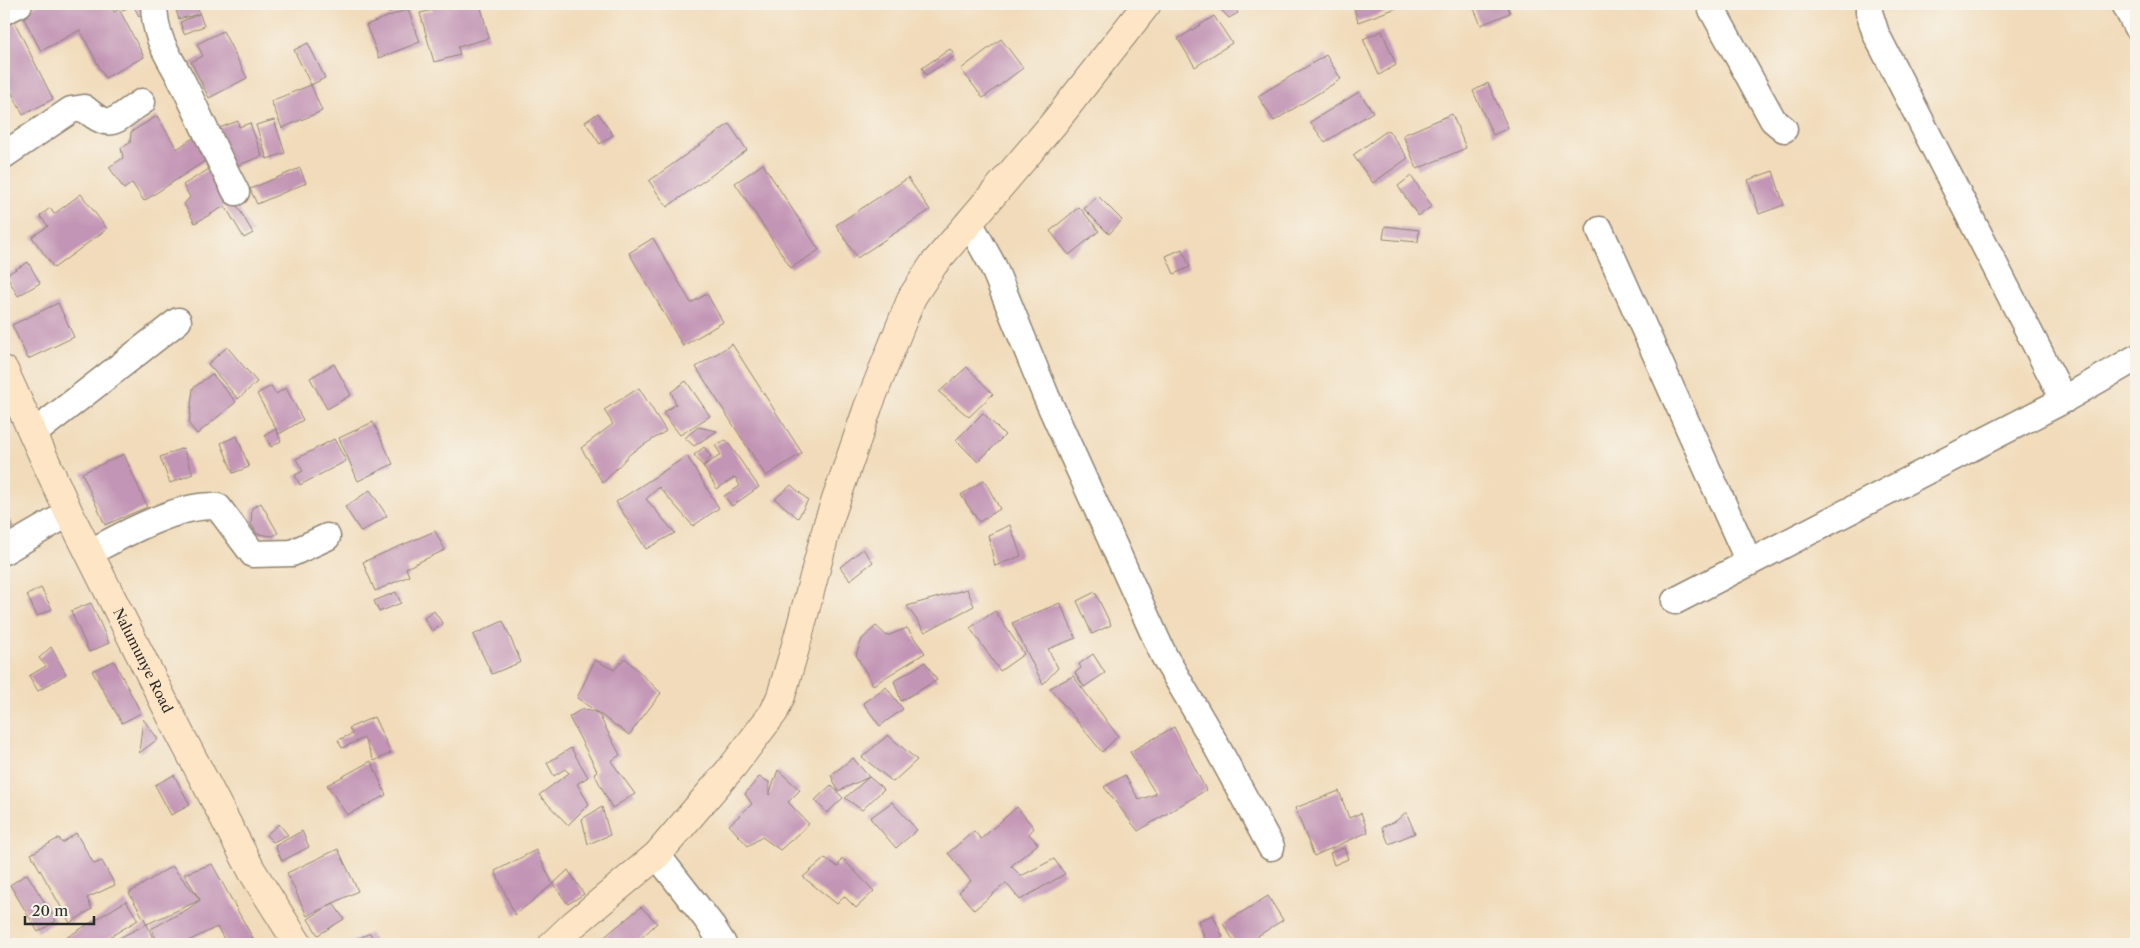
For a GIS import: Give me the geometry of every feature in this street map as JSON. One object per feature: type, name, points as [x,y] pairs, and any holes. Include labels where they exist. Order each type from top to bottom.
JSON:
[{"type":"street","points":[[4,11],[18,4]]},
{"type":"street","points":[[154,4],[155,26],[166,54],[185,88],[198,119],[236,192]]},
{"type":"street","points":[[554,944],[574,924],[657,856],[733,766],[777,704],[796,645],[828,523],[901,320],[912,297],[933,265],[1054,123],[1147,4]]},
{"type":"street","points":[[1709,4],[1773,120],[1784,129]]},
{"type":"street","points":[[1869,4],[1876,34],[2064,400]]},
{"type":"street","points":[[2125,4],[2136,26]]},
{"type":"street","points":[[4,155],[71,110],[84,108],[101,122],[109,123],[142,102]]},
{"type":"street","points":[[969,222],[993,266],[1046,396],[1164,656],[1212,738],[1271,847]]},
{"type":"street","points":[[1600,230],[1749,562]]},
{"type":"street","points":[[34,433],[178,321]]},
{"type":"street","points":[[1675,601],[2064,400],[2136,358]]},
{"type":"street","name":"Nalumunye Road","points":[[4,370],[68,512],[252,871],[298,944]]},
{"type":"street","points":[[89,553],[119,537],[188,509],[205,505],[218,507],[253,554],[292,553],[327,537]]},
{"type":"street","points":[[4,551],[68,512]]},
{"type":"street","points":[[657,856],[709,922],[723,944]]},
{"type":"building","points":[[39,4],[110,4],[114,12],[119,9],[144,57],[105,78],[80,30],[41,51],[21,13]]},
{"type":"building","points":[[120,4],[147,4],[151,10],[139,16],[133,5],[123,10]]},
{"type":"building","points":[[174,4],[196,4],[204,26],[184,34],[180,22],[199,14],[179,19]]},
{"type":"building","points":[[384,4],[410,4],[388,13]]},
{"type":"building","points":[[431,4],[480,4],[489,38],[458,47],[460,55],[434,62],[420,13],[433,10]]},
{"type":"building","points":[[1215,4],[1233,4],[1238,13],[1229,18]]},
{"type":"building","points":[[1365,4],[1401,4],[1402,6],[1358,22],[1354,8]]},
{"type":"building","points":[[1472,4],[1507,4],[1510,13],[1481,25]]},
{"type":"building","points":[[408,9],[420,42],[379,58],[366,25]]},
{"type":"building","points":[[10,13],[53,99],[23,115],[4,77],[4,17]]},
{"type":"building","points":[[1214,16],[1232,43],[1195,67],[1178,39]]},
{"type":"building","points":[[223,31],[247,78],[209,98],[191,62],[203,56],[197,44]]},
{"type":"building","points":[[1382,31],[1396,65],[1379,75],[1363,39]]},
{"type":"building","points":[[1001,39],[1023,68],[983,98],[961,69]]},
{"type":"building","points":[[308,43],[325,78],[311,85],[294,50]]},
{"type":"building","points":[[950,49],[955,56],[926,75],[922,68]]},
{"type":"building","points":[[1326,55],[1341,79],[1274,121],[1258,96]]},
{"type":"building","points":[[1488,83],[1508,128],[1493,135],[1473,91]]},
{"type":"building","points":[[311,85],[322,111],[282,128],[271,101]]},
{"type":"building","points":[[1359,92],[1373,112],[1325,142],[1310,122]]},
{"type":"building","points":[[598,113],[613,135],[600,144],[585,122]]},
{"type":"building","points":[[1452,114],[1466,148],[1417,169],[1403,135]]},
{"type":"building","points":[[157,116],[177,149],[200,133],[214,155],[144,201],[132,183],[124,189],[109,167],[123,158],[121,148],[130,143],[131,132]]},
{"type":"building","points":[[274,120],[285,153],[267,159],[256,125]]},
{"type":"building","points":[[238,121],[239,127],[250,123],[262,156],[226,170],[211,131]]},
{"type":"building","points":[[729,124],[747,150],[667,207],[649,181]]},
{"type":"building","points":[[1388,130],[1408,158],[1373,183],[1353,155]]},
{"type":"building","points":[[763,164],[819,250],[791,268],[735,183]]},
{"type":"building","points":[[214,166],[253,233],[244,238],[225,206],[195,223],[184,204],[190,197],[183,185]]},
{"type":"building","points":[[300,168],[306,183],[257,204],[250,189]]},
{"type":"building","points":[[1773,171],[1784,205],[1759,214],[1748,180]]},
{"type":"building","points":[[1411,176],[1432,206],[1418,216],[1398,186]]},
{"type":"building","points":[[908,178],[930,210],[857,258],[836,225]]},
{"type":"building","points":[[81,194],[107,229],[54,268],[32,237],[48,226],[40,216],[50,208],[54,214]]},
{"type":"building","points":[[1098,196],[1122,220],[1109,234],[1084,209]]},
{"type":"building","points":[[1079,207],[1099,231],[1069,255],[1050,231]]},
{"type":"building","points":[[1385,226],[1419,230],[1418,242],[1383,239]]},
{"type":"building","points":[[653,238],[691,303],[707,294],[723,322],[683,346],[629,253]]},
{"type":"building","points":[[1182,249],[1190,267],[1174,274],[1166,256]]},
{"type":"building","points":[[28,262],[40,283],[18,296],[6,275]]},
{"type":"building","points":[[58,303],[74,337],[28,359],[12,325]]},
{"type":"building","points":[[732,344],[802,453],[766,476],[696,367]]},
{"type":"building","points":[[227,347],[257,382],[238,399],[208,364]]},
{"type":"building","points":[[334,364],[351,395],[327,409],[310,378]]},
{"type":"building","points":[[967,367],[993,394],[969,417],[939,392]]},
{"type":"building","points":[[212,374],[236,402],[197,434],[189,424],[193,388]]},
{"type":"building","points":[[686,381],[710,416],[680,435],[663,413],[676,404],[671,392]]},
{"type":"building","points":[[271,386],[276,394],[286,388],[303,420],[279,434],[257,394]]},
{"type":"building","points":[[639,388],[666,431],[631,453],[603,483],[581,448],[613,424],[604,410]]},
{"type":"building","points":[[983,413],[1005,435],[978,462],[956,440]]},
{"type":"building","points":[[373,422],[393,464],[358,481],[339,438]]},
{"type":"building","points":[[698,427],[717,431],[694,446],[685,438]]},
{"type":"building","points":[[276,429],[281,441],[271,447],[265,435]]},
{"type":"building","points":[[237,436],[249,467],[233,473],[221,443]]},
{"type":"building","points":[[334,439],[346,461],[300,485],[295,475],[303,471],[296,459]]},
{"type":"building","points":[[726,440],[759,487],[732,506],[724,496],[740,486],[735,477],[717,489],[703,466],[721,455],[715,445]]},
{"type":"building","points":[[704,447],[711,456],[703,466],[694,455]]},
{"type":"building","points":[[183,448],[193,474],[170,483],[160,457]]},
{"type":"building","points":[[124,454],[147,507],[105,525],[82,473]]},
{"type":"building","points":[[687,456],[719,508],[693,526],[659,487],[646,499],[675,533],[646,549],[616,502]]},
{"type":"building","points":[[984,480],[1000,509],[979,522],[961,495]]},
{"type":"building","points":[[791,485],[808,500],[798,518],[775,499]]},
{"type":"building","points":[[370,490],[387,516],[361,532],[345,507]]},
{"type":"building","points":[[261,503],[278,533],[273,536],[257,534],[251,524],[252,508]]},
{"type":"building","points":[[4,511],[13,527],[4,533]]},
{"type":"building","points":[[1010,525],[1021,556],[995,566],[988,535]]},
{"type":"building","points":[[435,531],[445,550],[406,568],[409,576],[375,591],[363,562]]},
{"type":"building","points":[[863,549],[873,562],[850,580],[840,567]]},
{"type":"building","points":[[41,588],[52,609],[37,616],[27,595]]},
{"type":"building","points":[[967,589],[974,606],[925,632],[907,606]]},
{"type":"building","points":[[396,592],[401,603],[379,612],[374,601]]},
{"type":"building","points":[[1095,592],[1111,625],[1092,634],[1077,601]]},
{"type":"building","points":[[91,603],[109,643],[89,652],[71,611]]},
{"type":"building","points":[[1060,603],[1076,638],[1048,649],[1058,668],[1043,684],[1012,623]]},
{"type":"building","points":[[434,611],[443,624],[432,631],[424,618]]},
{"type":"building","points":[[995,611],[1024,654],[1000,671],[970,628]]},
{"type":"building","points":[[503,621],[521,662],[492,674],[473,635]]},
{"type":"building","points":[[876,626],[887,636],[907,628],[925,653],[873,685],[856,655],[862,639]]},
{"type":"building","points":[[51,647],[66,674],[38,691],[29,676],[46,666],[39,658]]},
{"type":"building","points":[[1093,654],[1105,673],[1084,687],[1075,673],[1081,668],[1079,664]]},
{"type":"building","points":[[625,658],[661,693],[629,735],[577,698],[595,660],[614,670]]},
{"type":"building","points":[[114,661],[141,713],[122,723],[92,671]]},
{"type":"building","points":[[925,662],[937,680],[901,701],[894,681]]},
{"type":"building","points":[[1073,676],[1118,736],[1102,752],[1050,688]]},
{"type":"building","points":[[886,687],[903,709],[880,726],[863,703]]},
{"type":"building","points":[[582,709],[598,713],[620,755],[611,761],[635,794],[612,808],[594,773],[597,771],[569,717]]},
{"type":"building","points":[[374,717],[391,753],[374,761],[364,738],[342,748],[338,740],[352,734],[349,728]]},
{"type":"building","points":[[143,719],[158,739],[139,753]]},
{"type":"building","points":[[1174,727],[1206,790],[1138,831],[1104,787],[1125,775],[1139,800],[1156,794],[1130,752]]},
{"type":"building","points":[[888,735],[917,760],[893,782],[862,757]]},
{"type":"building","points":[[571,748],[588,777],[577,784],[589,804],[568,825],[539,795],[569,773],[565,769],[554,776],[547,763]]},
{"type":"building","points":[[853,758],[869,777],[838,791],[831,775]]},
{"type":"building","points":[[371,761],[386,795],[347,815],[327,785]]},
{"type":"building","points":[[778,770],[800,790],[788,802],[809,824],[780,850],[762,837],[748,846],[729,825],[752,804],[745,794],[759,777],[769,782],[769,795]]},
{"type":"building","points":[[174,775],[190,805],[171,815],[155,785]]},
{"type":"building","points":[[869,777],[884,789],[862,810],[845,798]]},
{"type":"building","points":[[831,785],[843,798],[827,813],[815,800]]},
{"type":"building","points":[[1339,791],[1349,818],[1361,813],[1368,832],[1314,856],[1295,808]]},
{"type":"building","points":[[892,802],[917,830],[896,848],[870,818]]},
{"type":"building","points":[[602,807],[610,835],[588,844],[582,819]]},
{"type":"building","points":[[1017,807],[1034,828],[1029,834],[1038,844],[1011,866],[1021,876],[1054,859],[1065,874],[1020,900],[1006,883],[974,910],[959,892],[971,881],[948,853],[974,831],[981,839]]},
{"type":"building","points":[[1406,812],[1415,833],[1389,844],[1382,827],[1396,821]]},
{"type":"building","points":[[279,824],[288,835],[273,842],[266,835]]},
{"type":"building","points":[[302,831],[309,847],[282,861],[275,846]]},
{"type":"building","points":[[76,833],[94,864],[102,861],[115,885],[87,898],[92,909],[70,923],[31,854],[59,838],[62,843]]},
{"type":"building","points":[[1344,848],[1348,859],[1334,865],[1330,853]]},
{"type":"building","points":[[338,849],[358,891],[307,916],[287,873]]},
{"type":"building","points":[[536,850],[553,884],[515,915],[495,871]]},
{"type":"building","points":[[825,858],[838,867],[842,858],[874,891],[856,908],[844,896],[837,904],[803,877]]},
{"type":"building","points":[[212,864],[256,944],[227,944],[217,927],[182,944],[159,944],[151,929],[188,909],[200,900],[184,874]]},
{"type":"building","points":[[172,866],[200,900],[147,924],[129,893]]},
{"type":"building","points":[[568,870],[584,894],[568,904],[553,884]]},
{"type":"building","points":[[27,874],[56,921],[38,932],[10,885]]},
{"type":"building","points":[[1268,896],[1283,920],[1245,944],[1236,944],[1223,924]]},
{"type":"building","points":[[126,901],[138,920],[98,944],[56,944]]},
{"type":"building","points":[[333,903],[344,919],[318,935],[308,919]]},
{"type":"building","points":[[641,907],[657,923],[635,944],[606,944],[602,939]]},
{"type":"building","points":[[1213,915],[1223,937],[1207,944],[1198,921]]},
{"type":"building","points":[[147,924],[155,944],[123,944],[119,938]]},
{"type":"building","points":[[370,933],[376,944],[347,944]]}]
